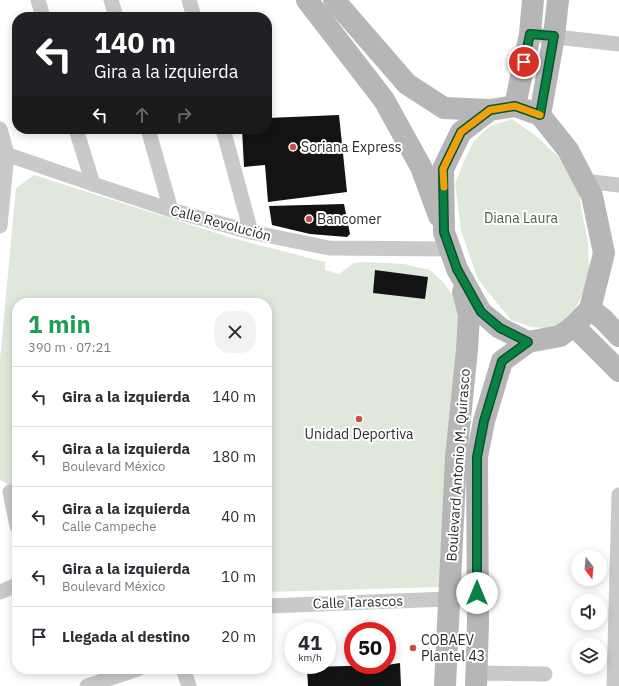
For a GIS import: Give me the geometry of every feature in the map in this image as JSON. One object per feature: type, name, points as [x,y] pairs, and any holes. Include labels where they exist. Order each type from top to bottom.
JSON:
[{"type":"main road","points":[[307,0],[323,9],[384,100],[421,167],[457,269],[481,312],[500,328],[528,342],[560,336],[574,326],[604,316]]},
{"type":"main road","points":[[334,0],[407,84],[444,108],[490,110],[515,106],[540,115],[568,150],[592,196],[604,253],[604,316],[619,336]]},
{"type":"main road","points":[[515,106],[530,34],[533,0]]},
{"type":"main road","points":[[540,115],[554,36],[558,0]]},
{"type":"main road","points":[[447,240],[443,169],[461,132],[490,110]]},
{"type":"main road","name":"Boulevard Antonio M. Quirasco","points":[[445,686],[456,458],[469,315],[457,269]]},
{"type":"main road","points":[[574,326],[619,371]]},
{"type":"main road","name":"Boulevard Antonio M. Quirasco","points":[[476,679],[478,623],[478,450],[484,421],[502,361],[528,342]]},
{"type":"main road","points":[[448,623],[478,623]]},
{"type":"street","points":[[38,0],[42,12]]},
{"type":"street","points":[[111,0],[115,12]]},
{"type":"street","points":[[189,0],[193,12]]},
{"type":"street","points":[[530,34],[619,44]]},
{"type":"street","points":[[0,129],[4,153],[0,226]]},
{"type":"street","points":[[77,134],[92,184]]},
{"type":"street","points":[[149,134],[171,210]]},
{"type":"street","points":[[225,134],[251,232]]},
{"type":"street","name":"Calle Revolución","points":[[4,153],[171,210],[251,232],[329,248],[447,240]]},
{"type":"street","points":[[584,181],[619,185]]},
{"type":"street","points":[[9,492],[12,505]]},
{"type":"street","points":[[614,686],[619,495]]},
{"type":"street","points":[[0,592],[12,587]]},
{"type":"street","name":"Calle Tarascos","points":[[272,606],[448,599]]},
{"type":"street","points":[[87,686],[123,674]]},
{"type":"street","points":[[185,674],[189,686]]},
{"type":"street","points":[[476,679],[545,674]]},
{"type":"green space","name":"Diana Laura","points":[[512,119],[536,136],[561,159],[578,186],[588,242],[589,269],[585,290],[565,324],[548,328],[531,327],[511,320],[478,279],[461,231],[455,184],[464,161],[474,141],[490,126]]},
{"type":"green space","name":"Unidad Deportiva","points":[[34,175],[232,238],[325,262],[325,270],[339,274],[354,263],[365,262],[404,264],[430,270],[444,283],[459,305],[460,322],[441,587],[272,592],[272,298],[12,298],[12,486],[0,480],[0,359],[16,188]]},
{"type":"building","name":"Soriana Express","points":[[339,115],[347,192],[268,202],[265,165],[244,167],[242,134],[272,134],[272,118]]},
{"type":"building","name":"Bancomer","points":[[344,204],[350,234],[347,237],[310,234],[272,225],[269,206]]},
{"type":"building","points":[[375,270],[428,277],[425,299],[373,293]]},
{"type":"building","points":[[400,663],[401,686],[308,686],[307,674],[336,674],[336,666],[344,666],[344,674],[396,674],[396,664]]},
{"type":"slow traffic","points":[[444,187],[443,169],[461,132],[490,110],[515,106],[540,115]]},
{"type":"place","name":"Soriana Express","points":[[293,147]]},
{"type":"place","name":"Bancomer","points":[[309,219]]},
{"type":"place","name":"Unidad Deportiva","points":[[359,419]]},
{"type":"place","name":"COBAEV Plantel 43","points":[[413,648]]},
{"type":"route","points":[[477,593],[477,457],[484,421],[502,361],[528,342],[500,328],[481,312],[457,269],[444,232],[443,169],[461,132],[490,110],[515,106],[540,115],[554,36],[530,34],[524,62]]}]
